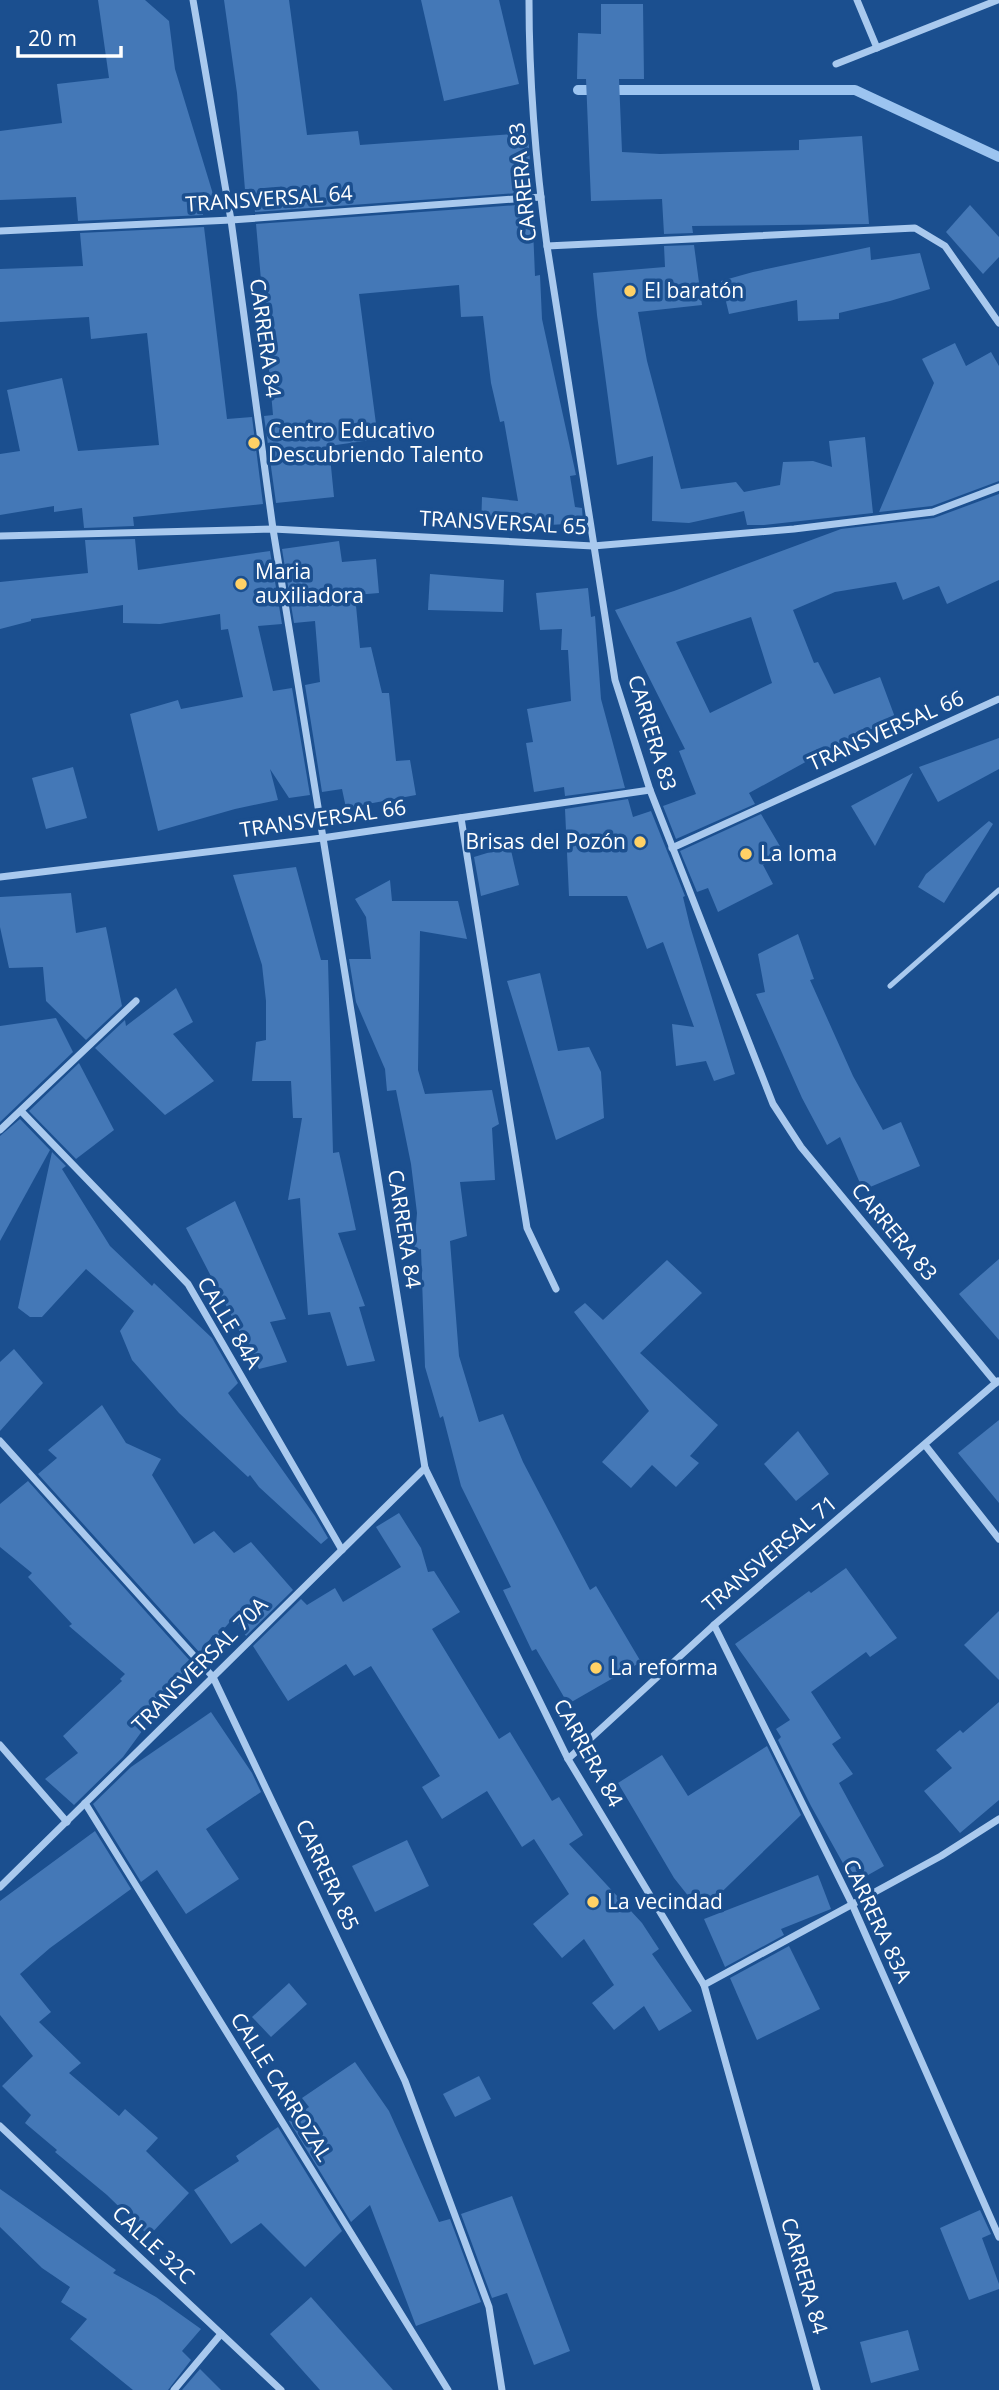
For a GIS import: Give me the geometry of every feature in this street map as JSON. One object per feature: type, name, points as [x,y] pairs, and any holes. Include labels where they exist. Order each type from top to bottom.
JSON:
[{"type":"street","name":"CARRERA 84","points":[[192,0],[231,220],[273,529],[425,1468],[568,1759],[704,1984],[817,2390]]},
{"type":"street","name":"CARRERA 83","points":[[529,0],[529,38],[547,246],[615,680],[650,790],[773,1104],[801,1147],[998,1382]]},
{"type":"street","points":[[857,0],[877,48]]},
{"type":"street","points":[[836,64],[998,0]]},
{"type":"street","name":"TRANSVERSAL 64","points":[[0,231],[231,220],[541,197]]},
{"type":"street","points":[[547,246],[915,228],[945,246],[999,323]]},
{"type":"street","name":"TRANSVERSAL 65","points":[[0,536],[273,529],[593,546],[794,529],[933,512],[999,487]]},
{"type":"street","name":"TRANSVERSAL 66","points":[[672,848],[999,699]]},
{"type":"street","name":"TRANSVERSAL 66","points":[[0,877],[322,838],[650,790]]},
{"type":"street","points":[[461,818],[527,1228],[556,1289]]},
{"type":"street","points":[[0,1130],[136,1001]]},
{"type":"street","name":"CALLE 84A","points":[[21,1111],[188,1284],[342,1550]]},
{"type":"street","name":"TRANSVERSAL 71","points":[[568,1759],[714,1625],[998,1382]]},
{"type":"street","name":"CARRERA 85","points":[[0,1441],[214,1677],[405,2081],[489,2307],[502,2390]]},
{"type":"street","points":[[925,1445],[999,1539]]},
{"type":"street","name":"TRANSVERSAL 70A","points":[[0,1887],[425,1468]]},
{"type":"street","name":"CARRERA 83A","points":[[714,1625],[852,1904],[999,2237]]},
{"type":"street","points":[[0,1745],[67,1822]]},
{"type":"street","name":"CALLE CARROZAL","points":[[85,1803],[448,2390]]},
{"type":"street","points":[[704,1984],[941,1856],[999,1819]]},
{"type":"street","name":"CALLE 32C","points":[[0,2126],[281,2390]]},
{"type":"street","points":[[174,2390],[221,2333]]},
{"type":"lane","points":[[890,986],[999,890]]},
{"type":"building","points":[[98,0],[145,0],[169,21],[175,69],[216,204],[202,205],[203,215],[78,221],[76,197],[0,200],[0,131],[62,123],[57,84],[109,78]]},
{"type":"building","points":[[224,0],[289,0],[307,135],[358,131],[360,145],[528,133],[532,192],[255,212],[254,201],[246,202],[237,93]]},
{"type":"building","points":[[421,0],[499,0],[519,84],[444,101]]},
{"type":"building","points":[[601,4],[643,4],[644,79],[619,79],[622,152],[660,154],[799,150],[799,140],[862,136],[869,224],[692,226],[693,233],[664,234],[662,199],[591,201],[586,79],[577,79],[578,33],[601,34]]},
{"type":"building","points":[[532,204],[535,276],[540,275],[542,319],[576,475],[570,476],[575,507],[582,508],[583,523],[516,527],[515,532],[481,529],[482,497],[518,501],[504,421],[500,422],[491,383],[483,316],[461,317],[459,285],[359,294],[378,439],[329,446],[334,497],[276,503],[264,416],[273,415],[256,224]]},
{"type":"building","points":[[970,205],[999,237],[999,257],[983,274],[946,232]]},
{"type":"building","points":[[204,227],[227,419],[252,417],[263,504],[133,517],[134,526],[84,528],[82,508],[54,512],[54,506],[0,515],[0,454],[20,451],[7,390],[62,378],[78,451],[159,445],[147,333],[91,339],[89,317],[0,322],[0,269],[83,266],[80,233]]},
{"type":"building","points":[[694,245],[702,305],[638,312],[647,361],[681,489],[736,482],[744,492],[780,485],[783,462],[813,461],[832,467],[829,441],[865,437],[873,513],[764,525],[747,525],[744,511],[689,523],[652,521],[653,456],[617,465],[593,273],[665,267],[664,246]]},
{"type":"building","points":[[870,247],[871,260],[920,253],[930,289],[839,313],[839,319],[798,321],[797,300],[729,314],[721,281]]},
{"type":"building","points":[[955,343],[966,366],[991,352],[999,366],[999,481],[932,506],[879,512],[934,383],[922,359]]},
{"type":"building","points":[[999,494],[999,580],[947,604],[939,586],[903,600],[896,582],[835,592],[793,610],[814,663],[818,662],[834,694],[880,677],[896,720],[853,736],[749,793],[755,804],[676,839],[663,806],[696,794],[679,751],[685,749],[615,610],[841,529],[934,518]],"holes":[[[751,617],[772,683],[710,713],[676,642]]]},
{"type":"building","points":[[135,539],[138,570],[270,551],[282,624],[258,626],[273,691],[292,688],[310,795],[289,798],[270,769],[278,800],[158,831],[130,714],[178,700],[181,709],[243,697],[228,629],[221,630],[220,614],[160,624],[123,623],[123,605],[31,619],[0,629],[0,582],[88,573],[85,540]]},
{"type":"building","points":[[339,541],[342,562],[376,559],[379,593],[355,595],[360,648],[371,647],[382,693],[389,693],[396,761],[410,760],[416,795],[346,808],[342,789],[322,792],[305,685],[320,682],[315,621],[294,623],[282,549]]},
{"type":"building","points":[[430,574],[504,580],[503,612],[428,610]]},
{"type":"building","points":[[588,588],[591,617],[595,616],[601,699],[625,788],[565,796],[564,787],[534,792],[526,743],[533,742],[527,709],[571,701],[568,650],[561,650],[562,629],[540,630],[536,593]]},
{"type":"building","points":[[999,738],[999,769],[938,802],[919,767]]},
{"type":"building","points":[[73,767],[87,818],[46,829],[32,778]]},
{"type":"building","points":[[913,773],[875,846],[851,806]]},
{"type":"building","points":[[628,799],[633,817],[651,811],[685,896],[683,897],[690,926],[735,1074],[714,1081],[706,1061],[676,1066],[672,1024],[694,1027],[663,942],[647,949],[627,896],[569,896],[565,809]]},
{"type":"building","points":[[761,814],[784,853],[763,865],[773,884],[718,912],[708,888],[697,892],[680,851]]},
{"type":"building","points":[[989,821],[993,824],[944,903],[918,887],[926,874]]},
{"type":"building","points":[[510,846],[519,885],[481,896],[474,857]]},
{"type":"building","points":[[296,867],[321,960],[328,960],[333,1153],[339,1152],[356,1230],[338,1233],[365,1306],[359,1307],[375,1361],[347,1366],[330,1312],[308,1315],[300,1198],[288,1200],[302,1118],[293,1118],[291,1081],[252,1081],[256,1042],[266,1040],[266,1001],[262,965],[233,875]]},
{"type":"building","points":[[390,880],[392,901],[458,901],[467,939],[420,931],[418,1070],[425,1094],[492,1090],[499,1124],[492,1128],[495,1180],[460,1182],[467,1236],[450,1241],[459,1356],[479,1422],[503,1414],[523,1462],[590,1590],[596,1586],[641,1662],[568,1704],[536,1649],[532,1651],[503,1590],[511,1587],[461,1486],[443,1416],[440,1418],[425,1367],[421,1249],[414,1251],[417,1213],[411,1164],[396,1090],[387,1091],[385,1069],[356,1002],[349,959],[371,959],[366,917],[355,899]]},
{"type":"building","points":[[71,893],[76,933],[106,927],[122,1006],[86,1040],[46,1001],[43,967],[9,968],[0,927],[0,897]]},
{"type":"building","points":[[798,934],[814,979],[810,980],[853,1076],[883,1130],[901,1122],[920,1166],[863,1190],[840,1137],[827,1145],[802,1098],[756,994],[765,992],[758,954]]},
{"type":"building","points":[[540,973],[558,1051],[589,1047],[601,1072],[604,1118],[556,1140],[507,981]]},
{"type":"building","points":[[176,988],[193,1022],[173,1034],[214,1081],[165,1115],[95,1048],[125,1020],[126,1026]]},
{"type":"building","points":[[56,1018],[73,1052],[0,1122],[0,1026]]},
{"type":"building","points":[[79,1063],[114,1130],[76,1159],[29,1111]]},
{"type":"building","points":[[20,1119],[50,1150],[0,1241],[0,1136]]},
{"type":"building","points":[[52,1152],[66,1166],[62,1169],[110,1246],[212,1338],[238,1383],[228,1393],[315,1516],[328,1538],[321,1544],[259,1487],[250,1475],[248,1477],[179,1413],[132,1360],[120,1331],[134,1311],[86,1269],[42,1317],[30,1317],[18,1308]]},
{"type":"building","points":[[235,1201],[286,1319],[270,1322],[287,1362],[259,1369],[186,1228]]},
{"type":"building","points":[[999,1259],[999,1340],[959,1294]]},
{"type":"building","points":[[667,1260],[702,1293],[640,1353],[718,1425],[690,1456],[699,1463],[676,1487],[652,1465],[631,1488],[602,1462],[649,1411],[574,1312],[585,1303],[603,1320]]},
{"type":"building","points":[[14,1349],[43,1383],[0,1431],[0,1362]]},
{"type":"building","points":[[102,1405],[126,1443],[161,1459],[152,1475],[194,1544],[214,1531],[234,1553],[251,1542],[293,1590],[246,1636],[234,1617],[216,1638],[213,1635],[200,1653],[38,1474],[57,1458],[48,1450]]},
{"type":"building","points":[[999,1420],[999,1503],[958,1453]]},
{"type":"building","points":[[798,1431],[829,1474],[796,1501],[764,1464]]},
{"type":"building","points":[[28,1481],[192,1663],[123,1757],[74,1805],[45,1779],[78,1753],[63,1736],[122,1681],[120,1679],[125,1674],[69,1626],[72,1624],[28,1577],[32,1573],[0,1547],[0,1504]]},
{"type":"building","points":[[399,1513],[421,1548],[428,1572],[434,1571],[460,1612],[432,1629],[499,1739],[510,1732],[552,1801],[559,1797],[583,1835],[569,1844],[642,1923],[659,1949],[652,1954],[692,2011],[659,2031],[644,2006],[614,2030],[592,2003],[614,1985],[584,1939],[562,1958],[533,1924],[569,1894],[534,1839],[522,1847],[487,1791],[442,1819],[422,1787],[440,1776],[371,1666],[354,1676],[346,1664],[288,1701],[253,1646],[301,1599],[307,1605],[335,1588],[343,1602],[401,1567],[376,1527]]},
{"type":"building","points":[[846,1568],[897,1638],[870,1657],[866,1652],[811,1692],[841,1738],[832,1744],[853,1774],[839,1783],[884,1866],[854,1883],[778,1740],[781,1737],[776,1729],[790,1720],[735,1644]]},
{"type":"building","points":[[999,1611],[999,1680],[964,1645]]},
{"type":"building","points":[[999,1702],[999,1800],[960,1833],[924,1791],[952,1768],[936,1750],[960,1730],[963,1733]]},
{"type":"building","points":[[211,1712],[252,1773],[261,1792],[206,1829],[239,1879],[186,1914],[157,1870],[141,1882],[93,1804],[131,1767]]},
{"type":"building","points":[[767,1746],[801,1815],[701,1912],[674,1878],[618,1783],[662,1755],[688,1796]]},
{"type":"building","points":[[95,1831],[131,1889],[50,1948],[20,1974],[51,2012],[39,2022],[81,2063],[69,2073],[119,2116],[125,2109],[158,2138],[146,2151],[189,2193],[149,2236],[25,2123],[31,2115],[2,2086],[33,2056],[0,2015],[0,1901]]},
{"type":"building","points":[[407,1840],[429,1886],[375,1912],[352,1866]]},
{"type":"building","points":[[818,1875],[831,1909],[781,1929],[784,1935],[725,1967],[704,1919]]},
{"type":"building","points":[[789,1946],[820,2009],[757,2040],[730,1978]]},
{"type":"building","points":[[289,1983],[307,2004],[271,2037],[252,2017]]},
{"type":"building","points":[[355,2062],[389,2111],[439,2222],[450,2219],[481,2302],[416,2326],[370,2205],[351,2222],[289,2121],[309,2107],[302,2098]]},
{"type":"building","points":[[479,2076],[491,2099],[455,2117],[443,2094]]},
{"type":"building","points":[[278,2127],[342,2231],[305,2267],[261,2223],[231,2244],[194,2190],[239,2161],[236,2156]]},
{"type":"building","points":[[0,2189],[116,2270],[113,2273],[156,2297],[201,2329],[182,2351],[191,2360],[168,2390],[133,2390],[70,2339],[87,2319],[61,2302],[70,2287],[42,2268],[0,2227]]},
{"type":"building","points":[[512,2196],[570,2351],[534,2365],[507,2293],[492,2298],[461,2214]]},
{"type":"building","points":[[980,2210],[991,2234],[982,2238],[999,2289],[969,2300],[940,2228]]},
{"type":"building","points":[[311,2297],[393,2390],[320,2390],[270,2334]]},
{"type":"building","points":[[908,2330],[919,2370],[871,2383],[860,2342]]},
{"type":"building","points":[[200,2369],[221,2390],[182,2390]]},
{"type":"waterway","points":[[578,90],[855,90],[999,157]]},
{"type":"place","name":"El baratón","points":[[630,291]]},
{"type":"place","name":"Centro Educativo Descubriendo Talento","points":[[254,443]]},
{"type":"place","name":"Maria auxiliadora","points":[[241,584]]},
{"type":"place","name":"Brisas del Pozón","points":[[640,842]]},
{"type":"place","name":"La loma","points":[[746,854]]},
{"type":"place","name":"La reforma","points":[[596,1668]]},
{"type":"place","name":"La vecindad","points":[[593,1902]]}]
